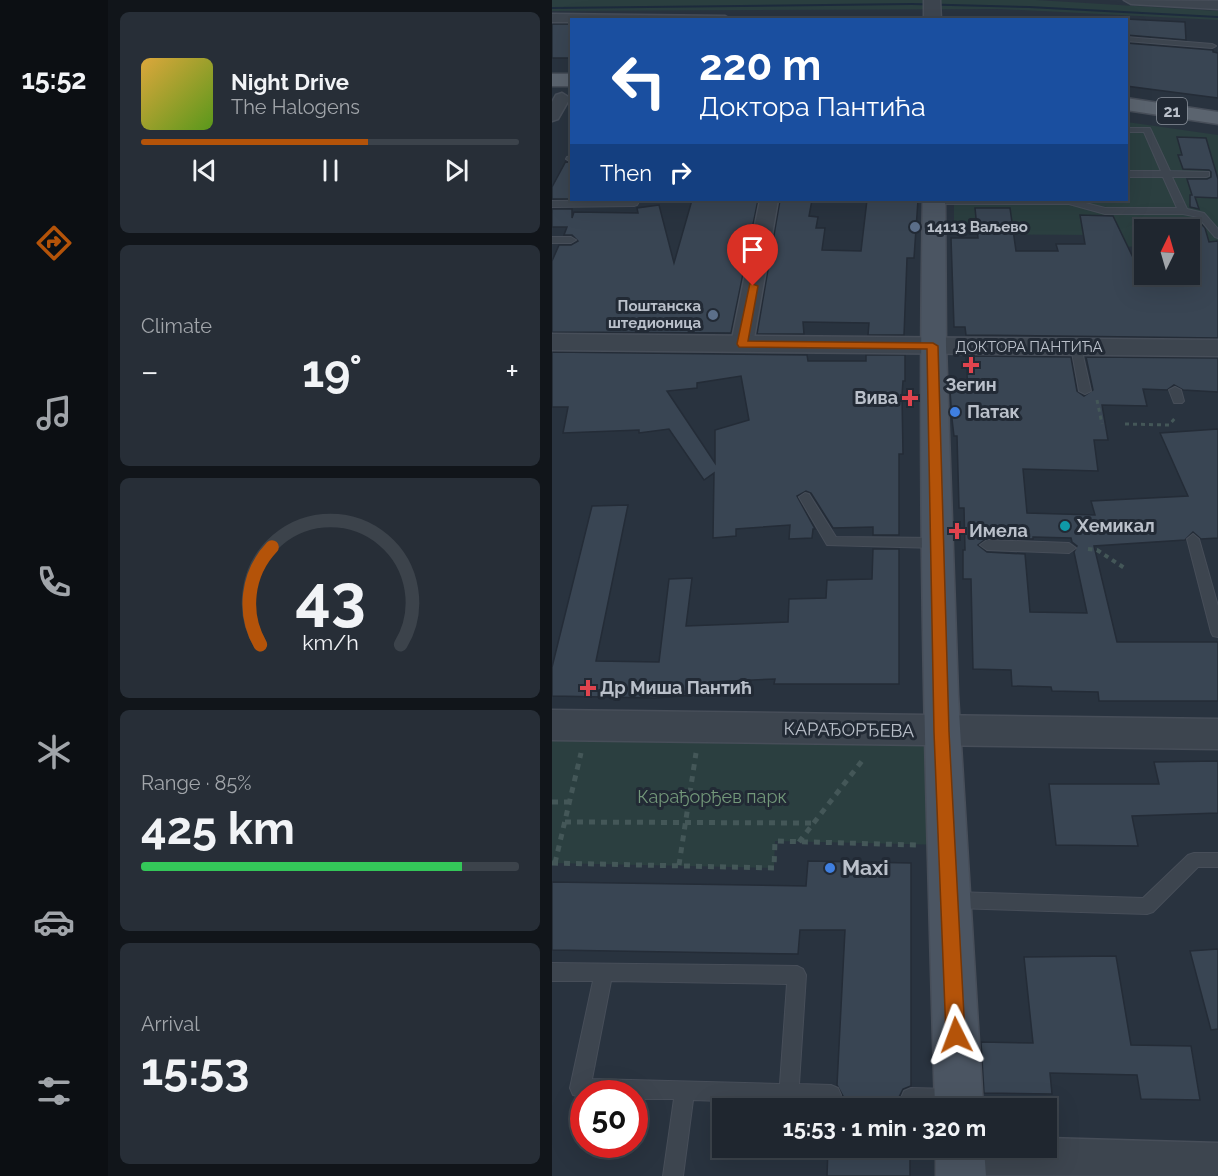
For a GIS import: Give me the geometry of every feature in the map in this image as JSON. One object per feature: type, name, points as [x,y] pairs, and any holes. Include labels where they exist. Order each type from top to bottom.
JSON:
[{"type":"main road","points":[[552,69],[570,69]]},
{"type":"main road","points":[[552,80],[570,80]]},
{"type":"main road","name":"21","points":[[1128,104],[1218,118]]},
{"type":"main road","name":"21","points":[[1128,114],[1218,127]]},
{"type":"main road","points":[[934,201],[933,346],[941,732],[958,1098]]},
{"type":"street","points":[[1131,0],[1218,5]]},
{"type":"street","points":[[552,18],[570,18]]},
{"type":"street","points":[[562,98],[552,116],[570,116]]},
{"type":"street","points":[[742,344],[769,201]]},
{"type":"street","name":"ДОКТОРА ПАНТИЋА","points":[[552,342],[1076,347],[1161,352],[1218,348]]},
{"type":"street","name":"КАРАЂОРЂЕВА","points":[[552,725],[1218,734]]},
{"type":"street","points":[[1057,1148],[1217,1167]]},
{"type":"lane","points":[[1128,39],[1212,46]]},
{"type":"lane","points":[[1128,130],[1147,130],[1182,211]]},
{"type":"lane","points":[[1128,174],[1206,174]]},
{"type":"lane","points":[[552,204],[634,203],[635,201]]},
{"type":"lane","points":[[1069,201],[1105,211],[1182,211],[1201,215],[1218,235]]},
{"type":"lane","points":[[552,240],[571,240]]},
{"type":"lane","points":[[1076,347],[1085,391]]},
{"type":"lane","points":[[805,497],[832,542],[937,543]]},
{"type":"lane","points":[[1193,539],[1218,632]]},
{"type":"lane","points":[[987,545],[1069,549]]},
{"type":"lane","points":[[949,900],[1148,906],[1194,860],[1218,860]]},
{"type":"lane","points":[[552,972],[797,975],[789,1093]]},
{"type":"lane","points":[[604,973],[580,1088],[831,1095]]},
{"type":"lane","points":[[674,1176],[685,1090]]},
{"type":"path","points":[[1125,424],[1169,425],[1176,417]]},
{"type":"path","points":[[1069,549],[1097,550],[1126,569]]},
{"type":"path","points":[[588,725],[554,863],[774,868],[775,841],[946,845]]},
{"type":"path","points":[[680,866],[700,728]]},
{"type":"path","points":[[799,842],[811,823],[886,731]]},
{"type":"path","points":[[552,802],[569,802]]},
{"type":"path","points":[[564,822],[811,823]]},
{"type":"green space","points":[[552,0],[1036,0],[1218,11],[1218,20],[999,9],[552,11]]},
{"type":"green space","points":[[1128,122],[1218,135],[1218,243],[1200,244],[1200,219],[1134,219],[1134,246],[1100,248],[1095,235],[954,234],[954,201],[1128,201]]},
{"type":"green space","name":"Карађорђев парк","points":[[552,725],[941,732],[947,845],[775,841],[774,868],[552,863]]},
{"type":"building","points":[[1128,19],[1185,22],[1186,40],[1128,35]]},
{"type":"building","points":[[552,24],[570,24],[570,58],[552,58]]},
{"type":"building","points":[[1128,43],[1213,50],[1218,53],[1218,98],[1128,86]]},
{"type":"building","points":[[1177,137],[1206,138],[1218,179],[1218,198],[1195,197],[1199,209],[1190,207],[1190,195],[1192,195],[1187,179],[1207,179],[1211,177],[1211,172],[1183,169],[1178,155],[1182,155]]},
{"type":"building","points":[[566,161],[570,163],[570,199],[552,199],[552,187]]},
{"type":"building","points":[[692,201],[758,201],[731,333],[552,332],[552,261],[559,245],[571,245],[578,241],[572,235],[564,235],[567,227],[552,227],[552,209],[572,209],[572,218],[574,212],[638,213],[637,208],[659,205],[674,263]]},
{"type":"building","points":[[780,201],[812,201],[809,216],[818,217],[816,228],[825,228],[822,250],[861,251],[867,201],[918,201],[914,258],[907,258],[904,335],[868,335],[869,323],[803,322],[804,334],[757,334]]},
{"type":"building","points":[[975,208],[1010,208],[1016,251],[1058,251],[1056,244],[1085,244],[1080,215],[1113,216],[1134,260],[1134,285],[1200,285],[1200,222],[1205,228],[1209,242],[1218,241],[1218,338],[966,335],[965,327],[954,327],[951,238],[978,238]]},
{"type":"building","points":[[552,352],[807,355],[808,361],[866,361],[866,355],[905,355],[905,381],[903,381],[902,395],[903,454],[899,454],[899,535],[873,535],[873,527],[833,528],[811,493],[806,491],[797,496],[815,529],[813,529],[812,538],[789,539],[790,525],[736,529],[736,536],[713,538],[714,473],[704,480],[669,429],[639,433],[639,430],[563,433],[568,407],[552,407]],"holes":[[[741,376],[749,420],[715,430],[715,463],[667,391],[697,388],[697,383]]]},
{"type":"building","points":[[966,356],[1071,357],[1077,391],[1084,396],[1093,390],[1086,357],[1218,358],[1218,392],[1183,390],[1174,385],[1167,390],[1143,389],[1147,406],[1102,405],[1108,440],[1094,440],[1098,471],[1023,469],[1027,513],[1095,515],[1091,501],[1188,496],[1160,433],[1218,429],[1218,538],[1201,539],[1193,532],[1185,540],[1094,546],[1117,642],[1218,642],[1218,701],[1099,701],[1098,692],[1052,691],[1051,687],[1012,686],[1011,670],[973,669],[971,579],[963,579],[964,508],[959,508],[957,436],[954,436],[950,391],[968,391]],"holes":[[[987,538],[1071,538],[1077,546],[1074,552],[1087,613],[1030,612],[1025,554],[987,552],[978,545]]]},
{"type":"building","points":[[628,505],[596,661],[659,662],[669,579],[692,578],[686,626],[788,622],[789,599],[826,598],[827,580],[872,579],[873,549],[899,549],[899,684],[774,684],[775,679],[709,682],[708,694],[655,698],[552,696],[552,667],[592,506]]},
{"type":"building","points":[[1218,761],[1218,813],[1132,816],[1138,846],[1056,845],[1049,784],[1159,784],[1154,762]]},
{"type":"building","points":[[808,861],[911,863],[911,1086],[903,1089],[899,1098],[842,1098],[837,1085],[845,930],[800,930],[798,954],[552,950],[552,882],[806,886]]},
{"type":"building","points":[[1218,949],[1218,1029],[1211,1030],[1190,951]]},
{"type":"building","points":[[1116,956],[1131,1045],[1191,1046],[1200,1100],[1141,1099],[1137,1075],[1050,1073],[1052,1094],[984,1093],[981,1042],[1033,1043],[1024,957]]},
{"type":"building","points":[[828,1158],[910,1158],[910,1176],[827,1176]]},
{"type":"waterway","points":[[552,8],[912,4],[1029,7],[1218,17]]},
{"type":"place","name":"14113 Ваљево","points":[[915,227]]},
{"type":"place","name":"Поштанска штедионица","points":[[713,315]]},
{"type":"place","name":"Зегин","points":[[971,365]]},
{"type":"place","name":"Вива","points":[[910,398]]},
{"type":"place","name":"Патак","points":[[955,412]]},
{"type":"place","name":"Хемикал","points":[[1065,526]]},
{"type":"place","name":"Имела","points":[[957,531]]},
{"type":"place","name":"Др Миша Пантић","points":[[588,688]]},
{"type":"place","name":"Maxi","points":[[830,868]]},
{"type":"route","points":[[753,286],[742,344],[933,346],[941,732],[956,1035]]}]
